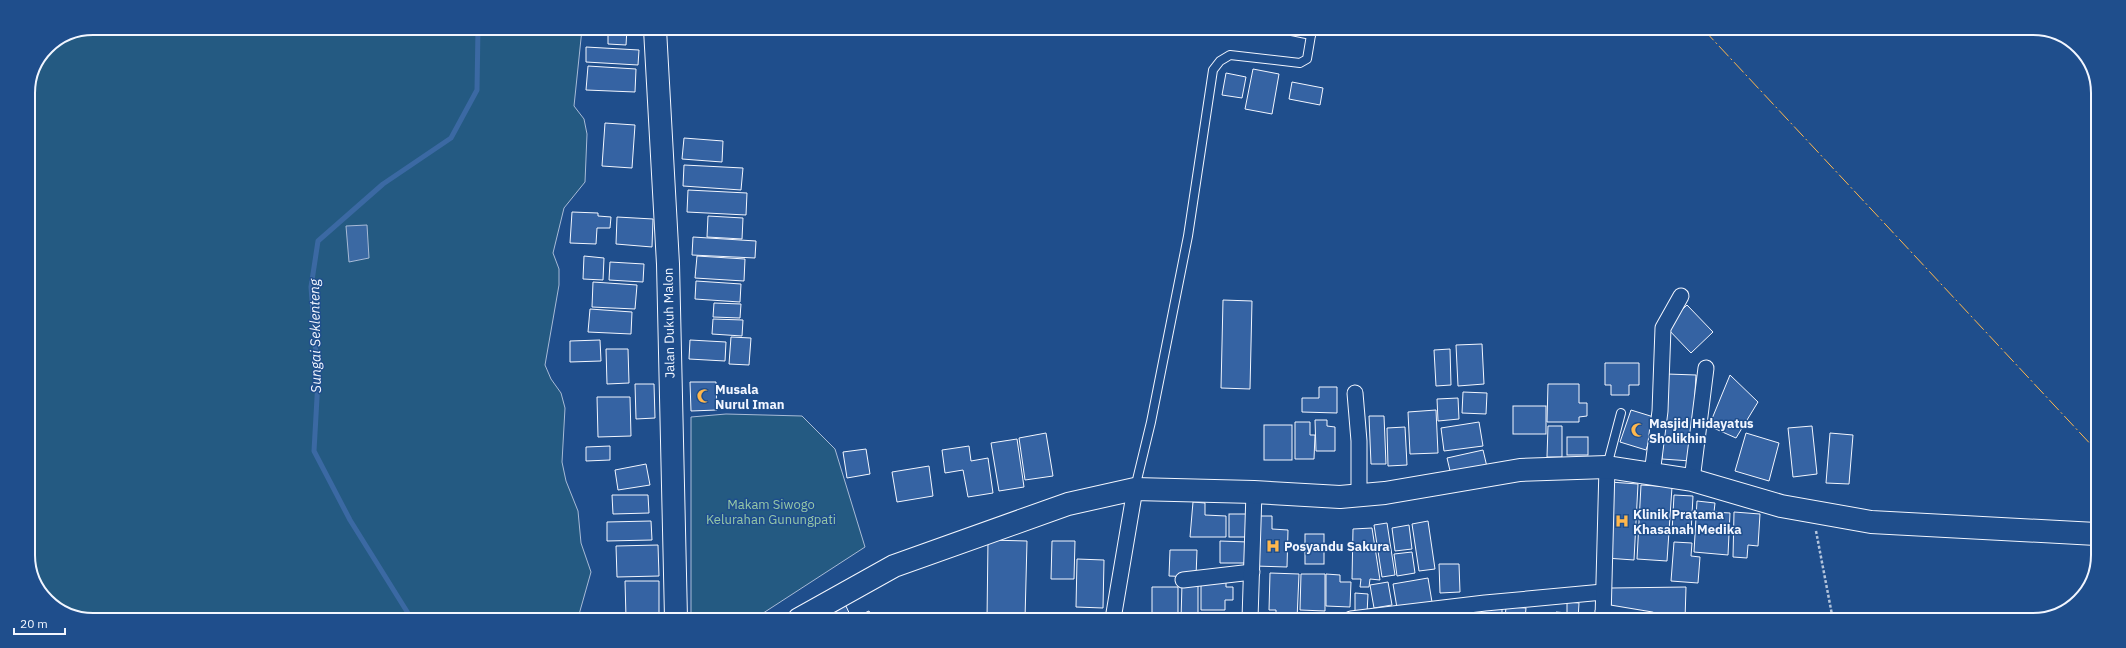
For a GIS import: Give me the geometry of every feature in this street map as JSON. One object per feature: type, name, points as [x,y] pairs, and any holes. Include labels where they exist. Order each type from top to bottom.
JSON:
[{"type":"main road","name":"Jalan Dukuh Malon","points":[[655,35],[668,264],[676,613]]},
{"type":"main road","points":[[823,612],[894,566],[1068,504],[1135,489],[1254,492],[1340,497],[1520,470],[1607,467],[1692,480],[1781,506],[1813,513],[1870,522],[2091,534]]},
{"type":"street","points":[[1652,474],[1660,411],[1663,328],[1682,296]]},
{"type":"street","points":[[1692,480],[1706,368]]},
{"type":"street","points":[[1355,393],[1359,441],[1359,495]]},
{"type":"street","points":[[1603,613],[1607,467]]},
{"type":"street","points":[[1114,613],[1135,489]]},
{"type":"street","points":[[1250,613],[1254,492]]},
{"type":"street","points":[[1184,580],[1252,572]]},
{"type":"street","points":[[1401,613],[1485,603],[1603,592]]},
{"type":"lane","points":[[1135,489],[1151,422],[1188,236],[1213,70],[1220,61],[1230,55],[1300,63],[1307,59],[1311,35]]},
{"type":"lane","points":[[1607,467],[1621,413]]},
{"type":"path","points":[[1813,513],[1832,613]]},
{"type":"green space","points":[[93,35],[581,35],[574,106],[584,119],[587,134],[585,182],[564,208],[553,253],[559,269],[559,285],[545,365],[551,379],[561,393],[565,408],[562,462],[566,481],[578,511],[581,543],[591,572],[579,613],[85,613],[71,609],[55,599],[49,593],[39,577],[35,559],[35,93],[39,71],[45,61],[52,52],[71,39]]},
{"type":"green space","name":"Makam Siwogo Kelurahan Gunungpati","points":[[726,414],[802,416],[835,449],[865,547],[763,613],[691,613],[691,417]]},
{"type":"shaded area","points":[[367,225],[369,258],[349,262],[346,226]]},
{"type":"building","points":[[608,35],[627,35],[626,45],[608,44]]},
{"type":"building","points":[[586,47],[639,50],[638,65],[586,62]]},
{"type":"building","points":[[588,66],[636,69],[635,92],[586,90]]},
{"type":"building","points":[[1253,69],[1279,74],[1272,114],[1245,109]]},
{"type":"building","points":[[1226,73],[1246,77],[1242,98],[1222,95]]},
{"type":"building","points":[[1292,82],[1323,88],[1320,105],[1289,99]]},
{"type":"building","points":[[605,123],[635,125],[632,168],[602,166]]},
{"type":"building","points":[[684,138],[723,141],[722,162],[682,159]]},
{"type":"building","points":[[684,165],[743,168],[741,190],[683,186]]},
{"type":"building","points":[[688,190],[747,193],[746,215],[687,212]]},
{"type":"building","points":[[572,212],[598,213],[598,216],[611,217],[610,228],[597,228],[596,244],[570,243]]},
{"type":"building","points":[[708,216],[743,218],[742,239],[707,237]]},
{"type":"building","points":[[617,217],[653,219],[652,247],[616,244]]},
{"type":"building","points":[[693,237],[756,241],[755,258],[692,255]]},
{"type":"building","points":[[584,256],[604,258],[603,280],[583,279]]},
{"type":"building","points":[[697,256],[745,259],[744,281],[695,278]]},
{"type":"building","points":[[610,262],[644,264],[643,282],[609,280]]},
{"type":"building","points":[[696,281],[741,284],[740,302],[695,299]]},
{"type":"building","points":[[593,282],[637,285],[635,309],[592,307]]},
{"type":"building","points":[[1223,300],[1252,301],[1250,389],[1221,388]]},
{"type":"building","points":[[714,303],[741,304],[740,318],[713,317]]},
{"type":"building","points":[[1687,305],[1713,332],[1691,353],[1665,326]]},
{"type":"building","points":[[590,309],[632,312],[631,334],[588,332]]},
{"type":"building","points":[[713,319],[743,320],[742,336],[712,334]]},
{"type":"building","points":[[731,337],[751,338],[749,365],[729,364]]},
{"type":"building","points":[[600,340],[601,361],[570,362],[570,341]]},
{"type":"building","points":[[690,340],[726,342],[725,361],[689,359]]},
{"type":"building","points":[[1482,344],[1484,384],[1458,386],[1456,345]]},
{"type":"building","points":[[606,349],[628,349],[629,383],[607,384]]},
{"type":"building","points":[[1450,349],[1451,385],[1436,386],[1434,350]]},
{"type":"building","points":[[1605,363],[1639,363],[1639,385],[1629,385],[1629,395],[1611,395],[1611,385],[1605,385]]},
{"type":"building","points":[[1667,374],[1696,375],[1691,461],[1662,459]]},
{"type":"building","points":[[1730,375],[1758,402],[1736,438],[1709,426]]},
{"type":"building","name":"Musala Nurul Iman","points":[[690,382],[716,382],[717,410],[691,411]]},
{"type":"building","points":[[635,384],[654,384],[655,418],[636,419]]},
{"type":"building","points":[[1548,384],[1579,384],[1579,403],[1587,403],[1587,416],[1579,417],[1579,422],[1547,422]]},
{"type":"building","points":[[1319,387],[1337,387],[1337,413],[1302,412],[1302,398],[1319,398]]},
{"type":"building","points":[[1463,392],[1487,393],[1486,414],[1462,413]]},
{"type":"building","points":[[597,397],[630,397],[631,436],[598,437]]},
{"type":"building","points":[[1458,398],[1459,419],[1438,421],[1437,399]]},
{"type":"building","points":[[1513,406],[1546,406],[1546,434],[1513,434]]},
{"type":"building","points":[[1436,410],[1438,453],[1410,454],[1408,412]]},
{"type":"building","name":"Masjid Hidayatus Sholikhin","points":[[1631,410],[1657,418],[1646,450],[1620,442]]},
{"type":"building","points":[[1369,416],[1384,416],[1386,464],[1371,464]]},
{"type":"building","points":[[1315,420],[1327,420],[1327,426],[1335,427],[1335,451],[1316,451]]},
{"type":"building","points":[[1295,422],[1310,422],[1310,435],[1315,435],[1314,459],[1295,459]]},
{"type":"building","points":[[1479,422],[1483,446],[1444,451],[1441,428]]},
{"type":"building","points":[[1264,425],[1292,425],[1292,460],[1264,460]]},
{"type":"building","points":[[1548,426],[1562,426],[1562,457],[1547,457]]},
{"type":"building","points":[[1812,426],[1817,474],[1793,477],[1788,428]]},
{"type":"building","points":[[1405,427],[1407,465],[1388,466],[1387,428]]},
{"type":"building","points":[[1046,433],[1053,476],[1025,480],[1019,438]]},
{"type":"building","points":[[1746,433],[1779,443],[1769,481],[1735,471]]},
{"type":"building","points":[[1830,433],[1853,435],[1849,484],[1826,483]]},
{"type":"building","points":[[1567,437],[1588,437],[1588,455],[1567,455]]},
{"type":"building","points":[[1017,439],[1024,487],[999,491],[991,443]]},
{"type":"building","points":[[610,446],[610,460],[586,461],[586,447]]},
{"type":"building","points":[[969,446],[971,461],[988,458],[993,493],[968,497],[963,470],[945,473],[942,450]]},
{"type":"building","points":[[866,449],[870,474],[847,478],[843,452]]},
{"type":"building","points":[[1483,450],[1487,467],[1451,475],[1447,458]]},
{"type":"building","points":[[646,464],[650,485],[618,490],[615,470]]},
{"type":"building","points":[[929,466],[933,496],[897,502],[892,472]]},
{"type":"building","name":"Klinik Pratama Khasanah Medika","points":[[1610,482],[1638,484],[1634,560],[1606,558]]},
{"type":"building","points":[[1641,485],[1672,487],[1667,561],[1637,559]]},
{"type":"building","points":[[612,495],[648,495],[649,513],[613,514]]},
{"type":"building","points":[[1674,495],[1693,496],[1691,533],[1672,532]]},
{"type":"building","points":[[1697,501],[1715,503],[1714,512],[1730,513],[1728,555],[1694,552]]},
{"type":"building","points":[[1193,502],[1205,503],[1205,515],[1226,516],[1226,537],[1190,537]]},
{"type":"building","points":[[1734,512],[1760,514],[1758,546],[1748,545],[1747,558],[1733,557]]},
{"type":"building","points":[[1229,514],[1246,514],[1246,537],[1229,537]]},
{"type":"building","points":[[1257,516],[1272,516],[1272,529],[1288,530],[1287,567],[1255,566]]},
{"type":"building","points":[[651,521],[652,540],[607,541],[607,522]]},
{"type":"building","points":[[1428,521],[1435,569],[1419,571],[1412,524]]},
{"type":"building","points":[[1387,523],[1395,575],[1382,577],[1374,525]]},
{"type":"building","points":[[1409,525],[1412,549],[1395,551],[1392,528]]},
{"type":"building","points":[[1372,528],[1380,580],[1370,579],[1369,587],[1360,587],[1361,579],[1352,579],[1353,529]]},
{"type":"building","points":[[1305,534],[1324,534],[1324,564],[1305,564]]},
{"type":"building","points":[[988,540],[1027,541],[1025,613],[987,613]]},
{"type":"building","points":[[1052,541],[1075,541],[1074,579],[1051,579]]},
{"type":"building","points":[[1220,541],[1248,542],[1248,563],[1220,563]]},
{"type":"building","points":[[1674,542],[1692,543],[1691,556],[1700,557],[1698,583],[1671,581]]},
{"type":"building","points":[[658,545],[659,576],[617,577],[616,546]]},
{"type":"building","points":[[1170,550],[1197,550],[1196,577],[1169,576]]},
{"type":"building","points":[[1412,552],[1415,573],[1397,576],[1394,554]]},
{"type":"building","points":[[1077,559],[1104,560],[1103,608],[1076,607]]},
{"type":"building","points":[[1439,564],[1459,564],[1460,592],[1440,593]]},
{"type":"building","points":[[1270,573],[1299,574],[1297,613],[1276,613],[1276,610],[1269,610]]},
{"type":"building","points":[[1301,574],[1325,574],[1325,611],[1300,610]]},
{"type":"building","points":[[1326,574],[1340,575],[1340,582],[1351,582],[1350,607],[1326,606]]},
{"type":"building","points":[[1428,578],[1432,602],[1397,608],[1393,584]]},
{"type":"building","points":[[625,581],[659,581],[659,613],[626,613]]},
{"type":"building","points":[[1201,581],[1226,581],[1226,587],[1233,587],[1233,600],[1225,600],[1225,610],[1201,610]]},
{"type":"building","points":[[1388,582],[1392,605],[1374,608],[1370,585]]},
{"type":"building","points":[[1182,584],[1198,584],[1198,613],[1181,613]]},
{"type":"building","points":[[1152,587],[1178,587],[1178,613],[1152,613]]},
{"type":"building","points":[[1686,587],[1685,613],[1645,613],[1611,607],[1611,588]]},
{"type":"building","points":[[1355,593],[1368,594],[1367,613],[1355,613]]},
{"type":"building","points":[[1567,602],[1579,603],[1578,613],[1567,613]]},
{"type":"building","points":[[845,604],[849,613],[829,613]]},
{"type":"building","points":[[1506,607],[1526,608],[1526,613],[1506,613]]},
{"type":"building","points":[[1502,609],[1502,613],[1475,613],[1475,610]]},
{"type":"building","points":[[1473,610],[1473,613],[1453,613]]},
{"type":"waterway","name":"Sungai Seklenteng","points":[[408,613],[350,520],[314,451],[318,380],[311,287],[318,241],[383,184],[451,138],[477,90],[478,35]]},
{"type":"power","points":[[1709,35],[2091,445]]},
{"type":"place","name":"Musala Nurul Iman","points":[[704,396]]},
{"type":"place","name":"Masjid Hidayatus Sholikhin","points":[[1638,430]]},
{"type":"place","name":"Klinik Pratama Khasanah Medika","points":[[1622,521]]},
{"type":"place","name":"Posyandu Sakura","points":[[1273,546]]}]
